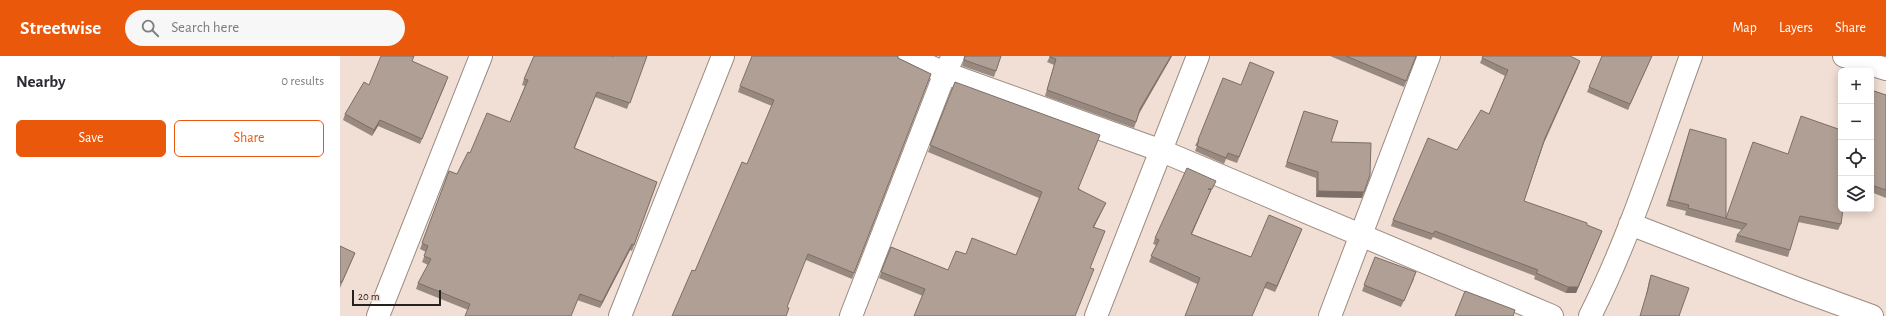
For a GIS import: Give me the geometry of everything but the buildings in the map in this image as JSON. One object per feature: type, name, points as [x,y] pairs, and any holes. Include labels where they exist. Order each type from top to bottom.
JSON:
[{"type":"street","points":[[378,316],[481,56]]},
{"type":"street","points":[[620,316],[723,56]]},
{"type":"street","points":[[906,56],[949,65],[1162,151],[1552,316]]},
{"type":"street","points":[[1096,316],[1198,56]]},
{"type":"street","points":[[1330,316],[1429,56]]},
{"type":"street","points":[[1590,316],[1606,283],[1630,224],[1691,56]]},
{"type":"street","points":[[1844,56],[1886,69]]},
{"type":"street","points":[[851,316],[949,65]]},
{"type":"street","points":[[1630,224],[1872,316]]}]
